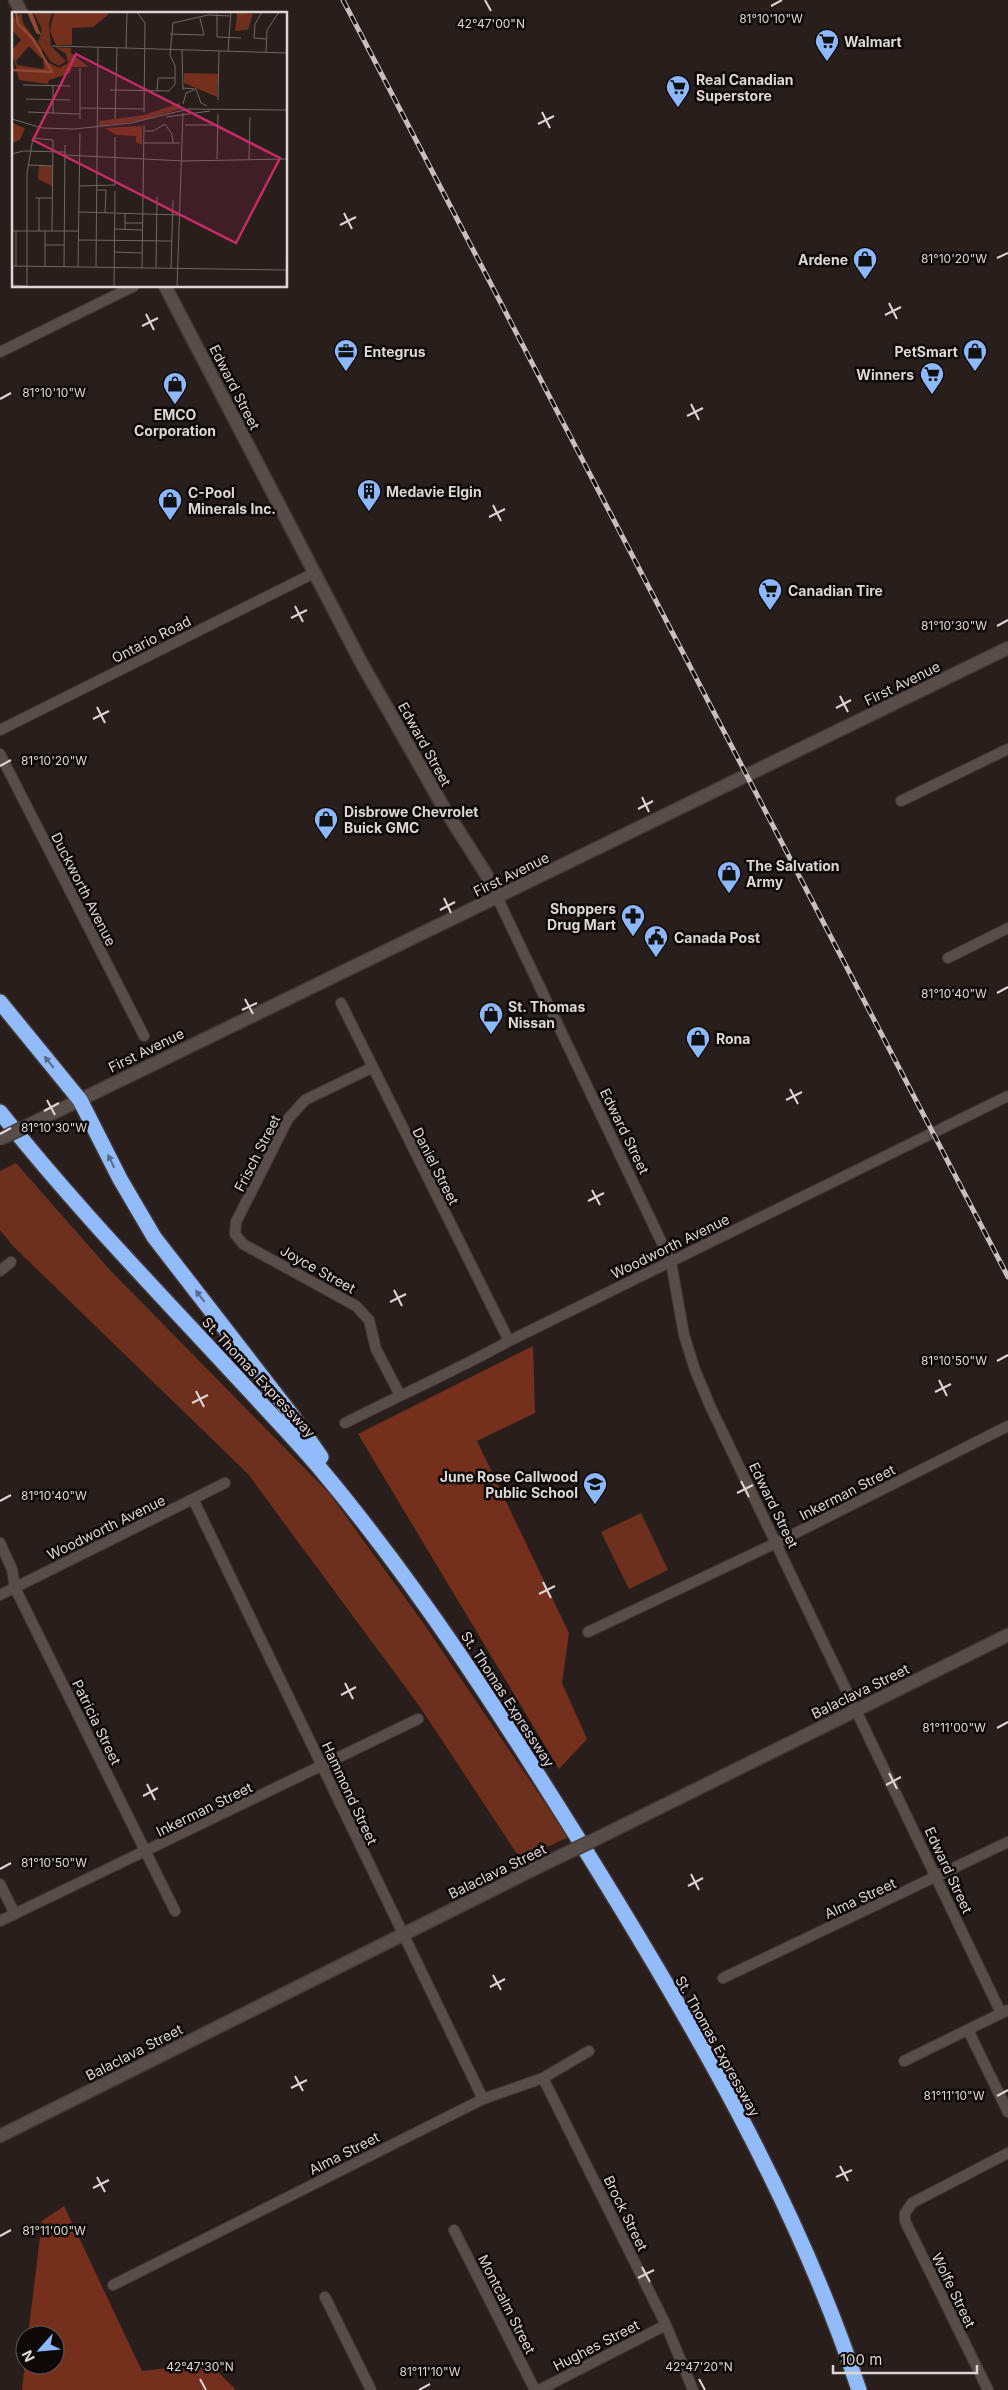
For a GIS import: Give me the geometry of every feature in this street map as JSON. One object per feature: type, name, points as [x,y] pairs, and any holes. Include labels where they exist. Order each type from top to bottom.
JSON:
[{"type":"highway","points":[[0,1002],[80,1100],[120,1179],[154,1237],[290,1414],[384,1547]]},
{"type":"highway","name":"St. Thomas Expressway","points":[[0,1112],[67,1194],[314,1461],[384,1547],[472,1672],[538,1773],[616,1900],[692,2032],[784,2204],[830,2307],[859,2390]]},
{"type":"street","points":[[15,0],[21,12]]},
{"type":"street","points":[[0,352],[130,288]]},
{"type":"street","name":"Edward Street","points":[[166,288],[362,664],[444,808],[486,874],[671,1262],[684,1334],[694,1370],[936,1877],[1005,2012]]},
{"type":"street","name":"Ontario Road","points":[[0,730],[314,573]]},
{"type":"street","name":"First Avenue","points":[[0,1139],[301,990],[1007,653]]},
{"type":"street","points":[[902,801],[1008,749]]},
{"type":"street","name":"Duckworth Avenue","points":[[0,754],[144,1036]]},
{"type":"street","points":[[948,958],[1008,928]]},
{"type":"street","name":"Daniel Street","points":[[341,1003],[371,1068],[509,1341]]},
{"type":"street","name":"Frisch Street","points":[[235,1234],[236,1222],[288,1119],[305,1100],[371,1068]]},
{"type":"street","name":"Woodworth Avenue","points":[[346,1423],[400,1395],[456,1371],[509,1341],[1008,1096]]},
{"type":"street","name":"Joyce Street","points":[[235,1234],[243,1244],[356,1306],[369,1320],[376,1349],[400,1395]]},
{"type":"street","points":[[0,1271],[11,1262]]},
{"type":"street","name":"Inkerman Street","points":[[588,1632],[776,1543],[1008,1426]]},
{"type":"street","name":"Woodworth Avenue","points":[[0,1595],[225,1483]]},
{"type":"street","name":"Hammond Street","points":[[193,1499],[483,2099]]},
{"type":"street","name":"Patricia Street","points":[[0,1543],[12,1569],[15,1588],[175,1911]]},
{"type":"street","name":"Balaclava Street","points":[[0,2136],[402,1934],[1008,1635]]},
{"type":"street","name":"Inkerman Street","points":[[0,1921],[418,1719]]},
{"type":"street","name":"Alma Street","points":[[723,1978],[1008,1842]]},
{"type":"street","points":[[0,1884],[15,1914]]},
{"type":"street","points":[[904,2061],[1005,2012]]},
{"type":"street","points":[[968,2030],[1008,2112]]},
{"type":"street","name":"Alma Street","points":[[113,2285],[483,2099],[543,2078],[589,2051]]},
{"type":"street","name":"Brock Street","points":[[543,2078],[666,2325],[693,2390]]},
{"type":"street","name":"Wolfe Street","points":[[988,2390],[905,2221],[905,2213],[912,2203],[1008,2153]]},
{"type":"street","name":"Montcalm Street","points":[[454,2230],[537,2390]]},
{"type":"street","points":[[325,2297],[371,2390]]},
{"type":"street","name":"Hughes Street","points":[[537,2390],[666,2325]]},
{"type":"shaded area","points":[[16,1163],[110,1270],[329,1493],[424,1624],[568,1837],[521,1860],[420,1707],[248,1474],[13,1246],[0,1230],[0,1171]]},
{"type":"shaded area","points":[[533,1346],[535,1413],[477,1441],[569,1633],[562,1683],[587,1739],[559,1769],[358,1434]]},
{"type":"shaded area","points":[[641,1513],[668,1570],[629,1589],[601,1532]]},
{"type":"shaded area","points":[[64,2206],[142,2371],[209,2363],[236,2390],[22,2390],[24,2375],[65,2375],[65,2325],[29,2325],[42,2221]]},
{"type":"railway","points":[[343,0],[1008,1277]]},
{"type":"place","name":"Walmart","points":[[827,62]]},
{"type":"place","name":"Real Canadian Superstore","points":[[678,108]]},
{"type":"place","name":"Ardene","points":[[865,280]]},
{"type":"place","name":"Entegrus","points":[[346,372]]},
{"type":"place","name":"PetSmart","points":[[975,372]]},
{"type":"place","name":"Winners","points":[[932,395]]},
{"type":"place","name":"EMCO Corporation","points":[[175,405]]},
{"type":"place","name":"Medavie Elgin","points":[[369,512]]},
{"type":"place","name":"C-Pool Minerals Inc.","points":[[170,521]]},
{"type":"place","name":"Canadian Tire","points":[[770,611]]},
{"type":"place","name":"Disbrowe Chevrolet Buick GMC","points":[[326,840]]},
{"type":"place","name":"The Salvation Army","points":[[729,894]]},
{"type":"place","name":"Shoppers Drug Mart","points":[[633,937]]},
{"type":"place","name":"Canada Post","points":[[656,958]]},
{"type":"place","name":"St. Thomas Nissan","points":[[491,1035]]},
{"type":"place","name":"Rona","points":[[698,1059]]},
{"type":"place","name":"June Rose Callwood Public School","points":[[595,1505]]}]
